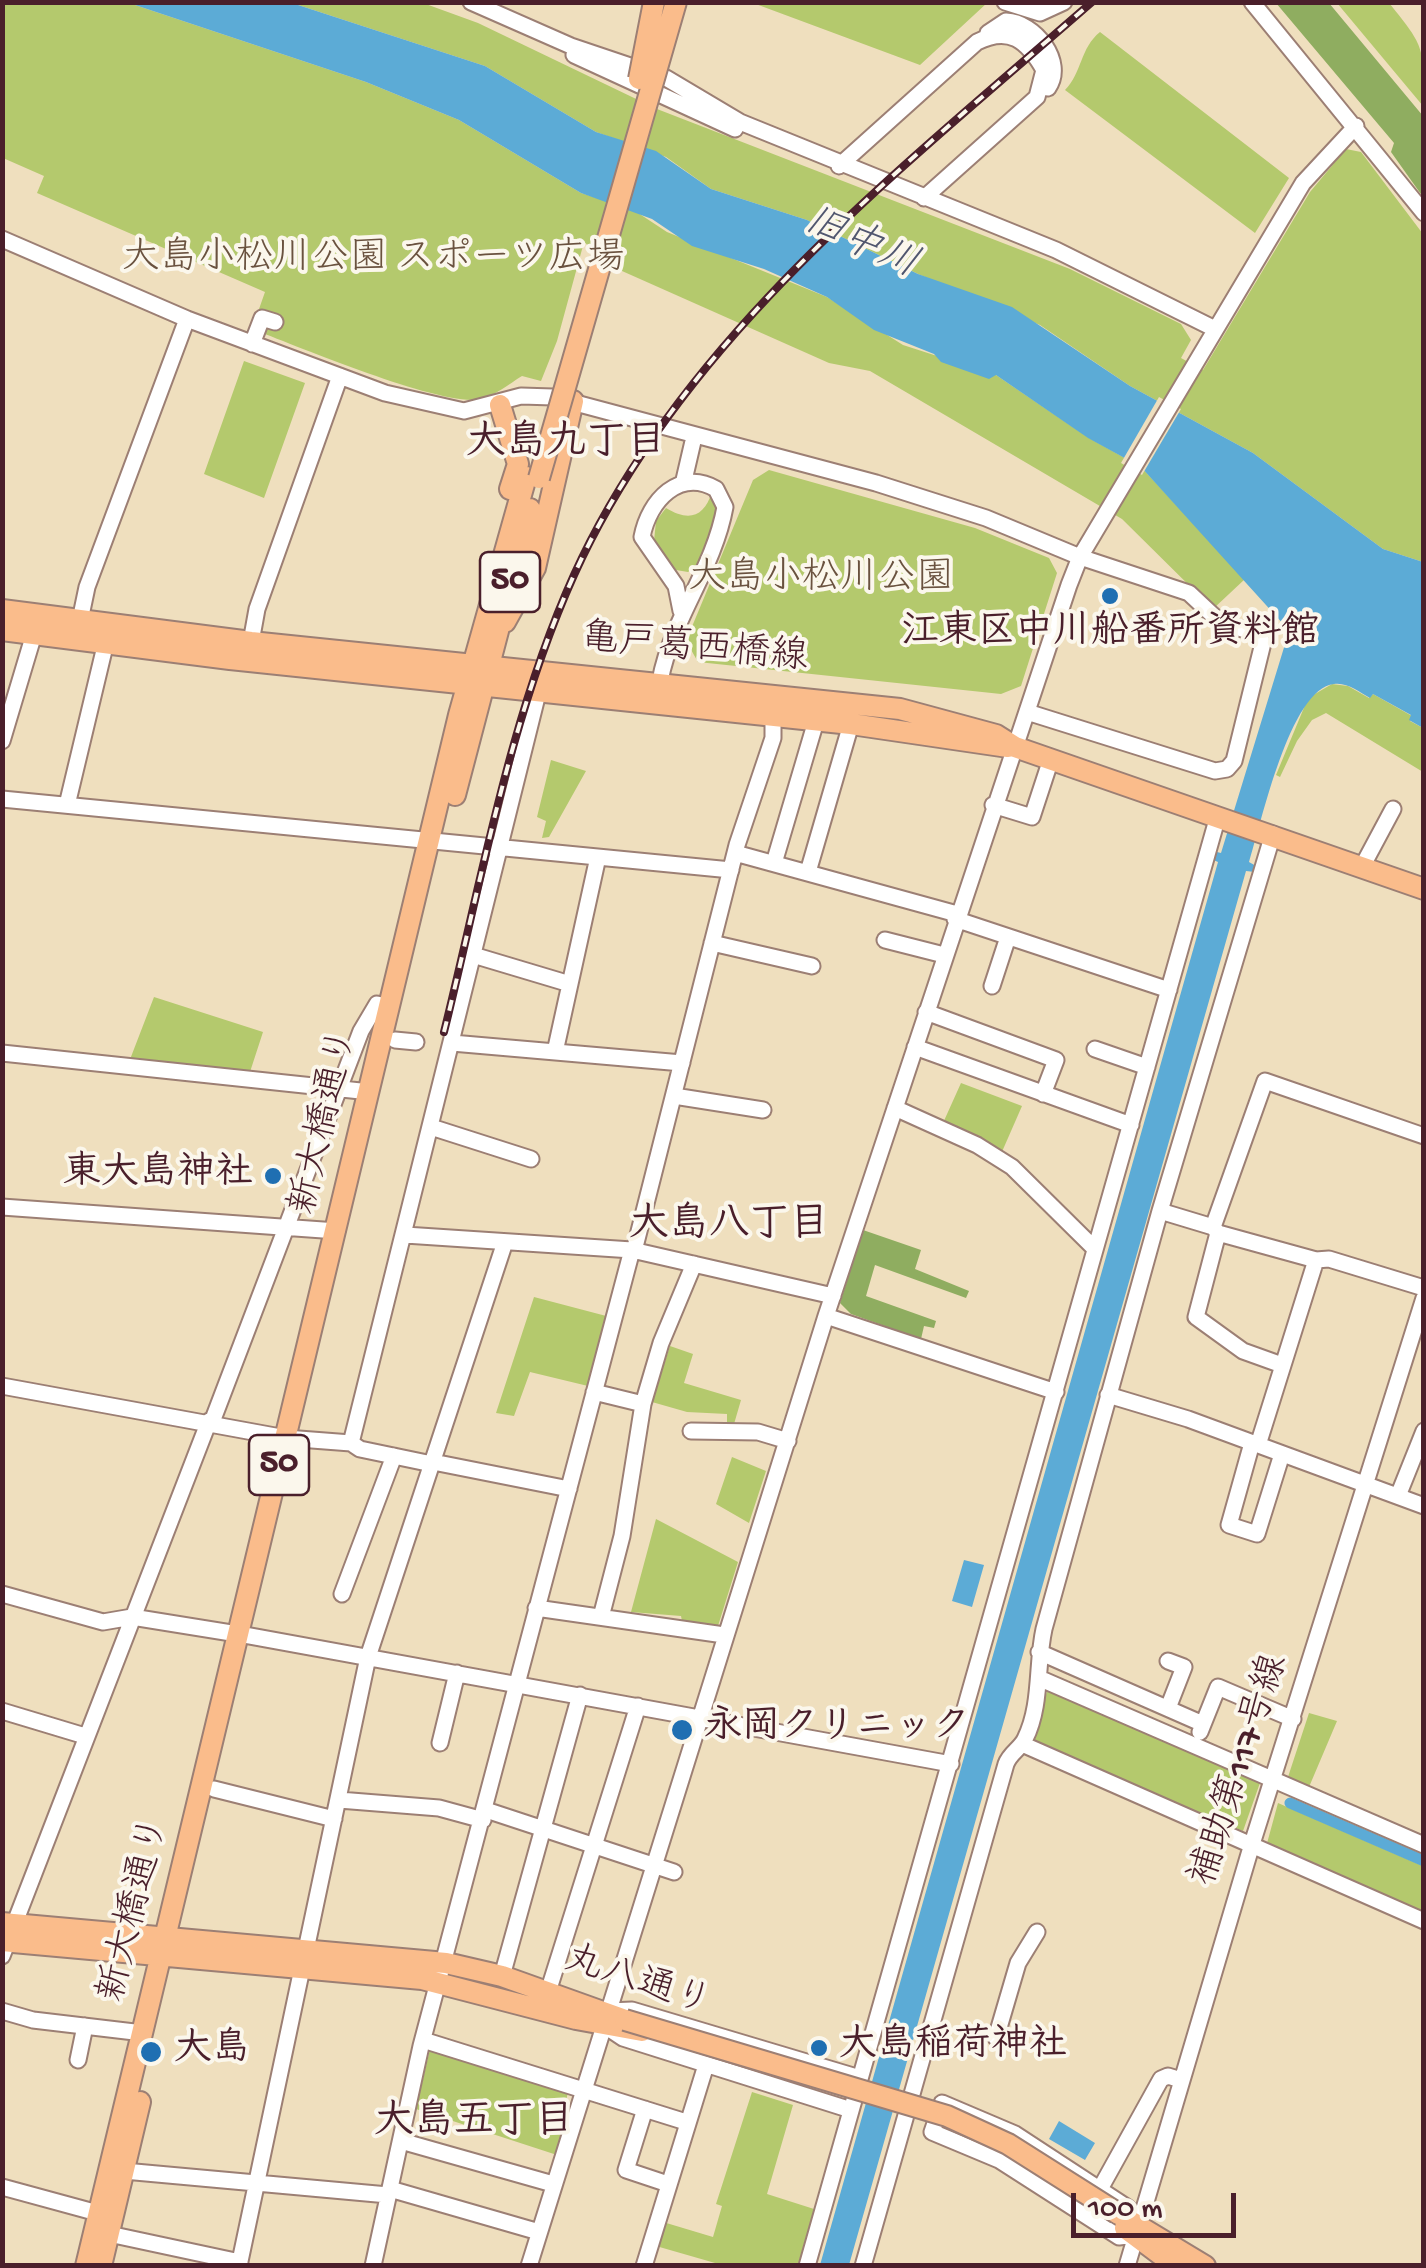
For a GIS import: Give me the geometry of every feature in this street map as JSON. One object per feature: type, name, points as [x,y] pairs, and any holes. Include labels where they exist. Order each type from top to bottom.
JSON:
[{"type":"main road","name":"新大橋通り","points":[[645,80],[658,2]]},
{"type":"main road","name":"新大橋通り","points":[[86,2266],[107,2222],[124,2171],[170,1947],[293,1437],[337,1231],[390,1007],[437,842],[476,676],[645,80],[676,2]]},
{"type":"main road","points":[[645,80],[683,2]]},
{"type":"main road","points":[[488,630],[534,568],[574,402]]},
{"type":"main road","points":[[488,630],[486,572],[518,464],[500,406]]},
{"type":"main road","name":"亀戸葛西橋線","points":[[2,610],[78,630],[106,642],[658,694],[774,717],[1015,746]]},
{"type":"main road","name":"亀戸葛西橋線","points":[[2,630],[34,634],[78,630],[250,642],[476,676],[538,693],[804,696],[944,719],[1424,889]]},
{"type":"main road","points":[[804,696],[827,722]]},
{"type":"main road","points":[[827,722],[830,706],[842,701]]},
{"type":"main road","name":"新大橋通り","points":[[293,1437],[406,1041],[437,842]]},
{"type":"main road","name":"新大橋通り","points":[[101,2266],[143,2033],[214,1789],[244,1635]]},
{"type":"main road","name":"丸八通り","points":[[6,1937],[502,1976],[614,2020]]},
{"type":"main road","name":"丸八通り","points":[[443,1972],[614,2020],[960,2130],[1007,2152],[1136,2230],[1205,2266]]},
{"type":"main road","name":"丸八通り","points":[[1136,2230],[1176,2266]]},
{"type":"street","points":[[471,2],[571,46],[666,78],[740,122],[1088,264],[1215,329]]},
{"type":"street","points":[[1005,2],[1040,13],[1064,2]]},
{"type":"street","points":[[1252,2],[1424,213]]},
{"type":"street","points":[[840,166],[977,42],[999,32],[1018,38],[1044,70],[1037,97],[924,198]]},
{"type":"street","points":[[529,2266],[581,2089],[614,2020],[652,1865],[826,1316],[956,916],[1080,557],[1303,183],[1356,126]]},
{"type":"street","points":[[2,258],[5,240],[187,319],[385,394],[450,409],[500,406],[536,394],[876,483],[986,518],[1080,557],[1189,593],[1220,622],[1255,633],[1263,643],[1234,760],[1227,769],[1215,770],[1027,712]]},
{"type":"street","points":[[252,344],[262,318],[275,322]]},
{"type":"street","points":[[78,630],[87,587],[187,319]]},
{"type":"street","points":[[250,642],[257,609],[340,376]]},
{"type":"street","points":[[684,480],[694,436]]},
{"type":"street","points":[[658,694],[682,611],[723,519],[724,500],[712,486],[684,480],[669,489],[642,532],[643,542],[679,590],[682,611]]},
{"type":"street","points":[[662,567],[670,575],[688,578],[707,561]]},
{"type":"street","points":[[2,741],[34,634]]},
{"type":"street","points":[[67,806],[106,642]]},
{"type":"street","points":[[352,1440],[538,693]]},
{"type":"street","points":[[373,2266],[424,2040],[735,852],[773,738],[774,717]]},
{"type":"street","points":[[774,864],[827,722]]},
{"type":"street","points":[[808,872],[827,722]]},
{"type":"street","points":[[993,806],[1032,817],[1052,759]]},
{"type":"street","points":[[2,799],[731,870]]},
{"type":"street","points":[[1362,867],[1392,809]]},
{"type":"street","points":[[806,2266],[1220,816]]},
{"type":"street","points":[[863,2266],[1006,1764],[1022,1744],[1041,1680],[1039,1652],[1108,1395],[1271,833]]},
{"type":"street","points":[[735,852],[956,916],[1168,990]]},
{"type":"street","points":[[555,1052],[598,857]]},
{"type":"street","points":[[992,986],[1008,936]]},
{"type":"street","points":[[884,940],[944,955]]},
{"type":"street","points":[[712,944],[812,966]]},
{"type":"street","points":[[472,955],[570,984]]},
{"type":"street","points":[[6,1937],[211,1422],[361,1030],[377,1004],[390,1007]]},
{"type":"street","points":[[926,1012],[1056,1060],[1043,1094]]},
{"type":"street","points":[[452,1042],[682,1063]]},
{"type":"street","points":[[915,1047],[1130,1125]]},
{"type":"street","points":[[1095,1049],[1147,1067]]},
{"type":"street","points":[[2,1053],[370,1092]]},
{"type":"street","points":[[1282,1365],[1244,1351],[1196,1316],[1216,1230],[1265,1081],[1424,1136]]},
{"type":"street","points":[[674,1096],[763,1110]]},
{"type":"street","points":[[895,1108],[977,1145],[1012,1167],[1096,1249]]},
{"type":"street","points":[[431,1127],[531,1159]]},
{"type":"street","points":[[2,1207],[337,1231]]},
{"type":"street","points":[[1160,1211],[1316,1260],[1329,1258],[1424,1288]]},
{"type":"street","points":[[405,1235],[633,1250],[833,1296]]},
{"type":"street","points":[[2,2187],[239,2264],[368,1657],[505,1242]]},
{"type":"street","points":[[1282,1454],[1258,1534],[1229,1525],[1316,1260]]},
{"type":"street","points":[[601,1618],[622,1536],[643,1404],[661,1343],[694,1264]]},
{"type":"street","name":"補助第117号線","points":[[1126,2266],[1252,1844],[1423,1299]]},
{"type":"street","points":[[826,1316],[1056,1392]]},
{"type":"street","points":[[2,1386],[293,1437],[352,1440],[394,1456],[569,1489]]},
{"type":"street","points":[[594,1392],[643,1404]]},
{"type":"street","points":[[1108,1395],[1424,1506]]},
{"type":"street","points":[[691,1431],[758,1432],[788,1441]]},
{"type":"street","points":[[1398,1496],[1424,1431]]},
{"type":"street","points":[[342,1594],[394,1456]]},
{"type":"street","points":[[2,1594],[102,1622],[132,1617],[244,1635],[951,1764]]},
{"type":"street","points":[[536,1608],[724,1635]]},
{"type":"street","points":[[1039,1652],[1203,1724]]},
{"type":"street","points":[[1168,1661],[1184,1667],[1168,1708]]},
{"type":"street","points":[[440,1743],[457,1673]]},
{"type":"street","points":[[1041,1680],[1424,1845]]},
{"type":"street","points":[[1194,1746],[1222,1680],[1293,1719]]},
{"type":"street","points":[[502,1976],[580,1695]]},
{"type":"street","points":[[548,1992],[638,1706]]},
{"type":"street","points":[[2,1711],[85,1736]]},
{"type":"street","points":[[1022,1744],[1424,1921]]},
{"type":"street","points":[[214,1789],[334,1819]]},
{"type":"street","points":[[339,1800],[484,1815],[543,1829],[674,1872]]},
{"type":"street","points":[[996,2038],[1018,1964],[1036,1932]]},
{"type":"street","points":[[614,2020],[632,2010],[860,2078]]},
{"type":"street","points":[[2,2011],[33,2020],[143,2033]]},
{"type":"street","points":[[614,2020],[623,2038],[851,2110]]},
{"type":"street","points":[[78,2060],[85,2026]]},
{"type":"street","points":[[424,2040],[686,2122]]},
{"type":"street","points":[[644,2266],[706,2065]]},
{"type":"street","points":[[1100,2188],[1161,2079],[1168,2076],[1181,2080]]},
{"type":"street","points":[[903,2122],[999,2160],[1119,2238],[1136,2230],[1128,2208],[1015,2134],[912,2092]]},
{"type":"street","points":[[932,2132],[942,2103]]},
{"type":"street","points":[[645,2109],[626,2170],[668,2184]]},
{"type":"street","points":[[400,2141],[554,2184]]},
{"type":"street","points":[[124,2171],[389,2192],[539,2232]]},
{"type":"green space","points":[[987,2],[920,65],[753,3]]},
{"type":"green space","name":"大島小松川公園 スポーツ広場","points":[[3,3],[129,3],[366,82],[459,120],[581,193],[632,209],[667,232],[827,297],[903,345],[996,375],[1089,438],[1141,467],[1245,579],[1213,609],[1122,519],[870,371],[829,363],[613,267],[584,242],[557,341],[541,381],[522,376],[481,399],[462,399],[403,385],[252,329],[265,292],[37,193],[44,176],[3,158]]},
{"type":"green space","points":[[292,3],[423,3],[478,23],[657,109],[1070,269],[1181,324],[1191,340],[1181,358],[1203,370],[1310,192],[1346,149],[1361,152],[1423,234],[1423,562],[1383,549],[1253,453],[1130,386],[1040,325],[918,274],[807,220],[711,189],[666,157],[596,132],[485,66]]},
{"type":"green space","points":[[1276,3],[1329,3],[1423,116],[1423,197],[1391,152],[1394,143]]},
{"type":"green space","points":[[1337,3],[1389,3],[1420,50],[1423,106]]},
{"type":"green space","points":[[1100,32],[1289,178],[1255,233],[1065,90],[1088,45]]},
{"type":"green space","points":[[244,361],[305,383],[264,498],[204,474]]},
{"type":"green space","name":"大島小松川公園","points":[[769,470],[975,528],[1049,558],[1057,573],[1021,686],[1001,694],[698,662],[686,641],[753,480]]},
{"type":"green space","points":[[712,492],[722,507],[700,563],[688,572],[676,570],[654,541],[656,521],[666,508],[682,515],[695,515],[705,507]]},
{"type":"green space","points":[[1332,684],[1348,686],[1369,698],[1373,694],[1412,716],[1410,721],[1423,728],[1423,772],[1326,713],[1312,720],[1280,777],[1276,775],[1308,698]]},
{"type":"green space","points":[[551,760],[586,771],[549,837],[542,838],[546,821],[537,817]]},
{"type":"green space","points":[[154,997],[263,1032],[249,1075],[129,1062]]},
{"type":"green space","points":[[961,1083],[1022,1106],[1001,1154],[943,1123]]},
{"type":"green space","points":[[863,1230],[921,1250],[915,1269],[969,1291],[966,1298],[875,1265],[866,1296],[936,1321],[934,1328],[924,1326],[921,1339],[851,1314],[840,1303]]},
{"type":"green space","points":[[534,1297],[610,1317],[588,1386],[530,1372],[514,1416],[496,1413]]},
{"type":"green space","points":[[670,1346],[693,1354],[684,1383],[741,1400],[734,1424],[727,1425],[727,1414],[687,1412],[652,1402]]},
{"type":"green space","points":[[732,1457],[766,1471],[749,1523],[716,1504]]},
{"type":"green space","points":[[656,1519],[738,1562],[718,1626],[682,1621],[681,1616],[631,1612]]},
{"type":"green space","points":[[1048,1687],[1261,1780],[1243,1831],[1034,1743]]},
{"type":"green space","points":[[1309,1713],[1337,1721],[1309,1787],[1288,1777]]},
{"type":"green space","points":[[1278,1803],[1423,1866],[1423,1914],[1266,1847]]},
{"type":"green space","points":[[430,2049],[568,2092],[565,2106],[570,2109],[557,2155],[416,2109]]},
{"type":"green space","points":[[752,2092],[793,2105],[767,2194],[814,2209],[798,2265],[722,2265],[656,2246],[663,2222],[713,2237],[722,2206],[716,2204]]},
{"type":"water","name":"旧中川","points":[[129,3],[292,3],[485,66],[596,132],[656,151],[711,189],[807,220],[918,274],[1012,307],[1130,386],[1253,453],[1383,549],[1423,562],[1423,728],[1409,720],[1411,715],[1373,694],[1370,698],[1348,686],[1334,684],[1318,691],[1304,708],[1280,760],[1249,862],[1256,866],[1255,872],[1246,871],[849,2265],[820,2265],[1218,862],[1211,859],[1213,851],[1221,853],[1286,641],[1285,626],[1141,467],[1088,438],[996,375],[989,379],[941,362],[934,354],[874,330],[827,297],[764,269],[692,246],[652,219],[581,193],[459,120],[366,82]]},
{"type":"water","points":[[964,1560],[984,1565],[972,1607],[952,1601]]},
{"type":"water","points":[[1059,2121],[1095,2143],[1085,2160],[1049,2139]]},
{"type":"pier","points":[[1159,397],[1181,409],[1142,475],[1121,463]]},
{"type":"waterway","points":[[1290,1803],[1424,1861]]},
{"type":"railway","points":[[444,1032],[499,800],[532,686],[574,575],[619,489],[673,409],[735,334],[802,263],[872,194],[1092,2]]},
{"type":"place","name":"江東区中川船番所資料館","points":[[1110,596]]},
{"type":"place","name":"東大島神社","points":[[273,1176]]},
{"type":"place","name":"永岡クリニック","points":[[682,1730]]},
{"type":"place","name":"大島稲荷神社","points":[[819,2048]]},
{"type":"place","name":"大島","points":[[151,2052]]},
{"type":"district","name":"大島九丁目","points":[[566,446]]},
{"type":"district","name":"大島八丁目","points":[[729,1228]]},
{"type":"district","name":"大島五丁目","points":[[474,2125]]}]
